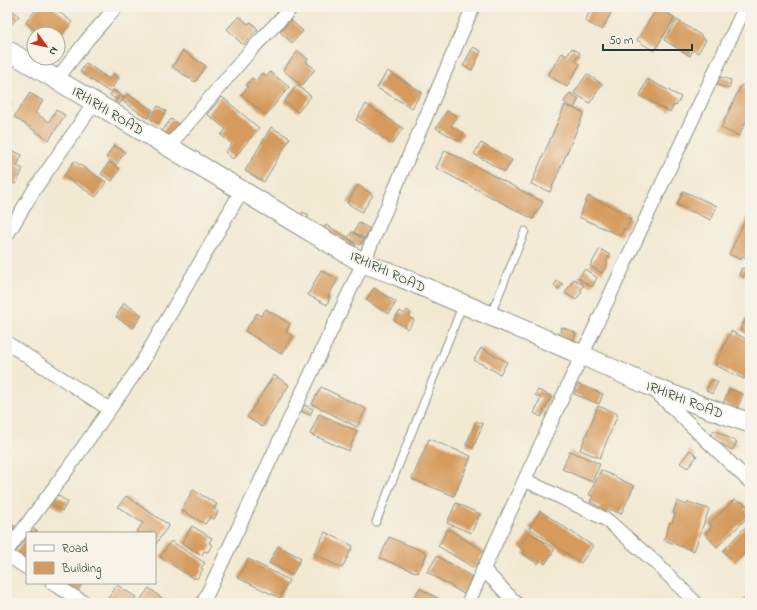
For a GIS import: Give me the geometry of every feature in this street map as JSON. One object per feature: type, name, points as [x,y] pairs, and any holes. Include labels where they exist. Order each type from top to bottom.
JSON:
[{"type":"street","points":[[57,79],[86,40],[116,7]]},
{"type":"street","points":[[169,146],[250,51],[292,7]]},
{"type":"street","points":[[203,603],[363,263],[473,7]]},
{"type":"street","points":[[468,603],[745,7]]},
{"type":"street","name":"IRHIRHI ROAD","points":[[7,50],[363,263],[396,275],[650,386],[750,423]]},
{"type":"street","points":[[7,235],[34,190],[95,102]]},
{"type":"street","points":[[7,551],[67,470],[140,366],[242,190]]},
{"type":"street","points":[[7,343],[109,410]]},
{"type":"street","points":[[650,386],[750,482]]},
{"type":"street","points":[[525,480],[607,520],[657,564],[696,603]]},
{"type":"street","points":[[7,555],[26,567]]},
{"type":"street","points":[[483,569],[516,603]]},
{"type":"street","points":[[54,584],[85,603]]},
{"type":"lane","points":[[491,316],[525,231]]},
{"type":"lane","points":[[376,522],[463,304]]},
{"type":"building","points":[[7,7],[19,16],[8,28],[7,27]]},
{"type":"building","points":[[38,7],[53,7],[72,22],[66,30],[66,26],[30,26],[26,22]]},
{"type":"building","points":[[592,7],[614,7],[602,30],[585,21]]},
{"type":"building","points":[[658,7],[675,18],[654,51],[637,40]]},
{"type":"building","points":[[239,16],[248,24],[251,22],[258,29],[243,45],[227,29]]},
{"type":"building","points":[[290,20],[303,31],[292,43],[280,32]]},
{"type":"building","points":[[677,20],[706,40],[698,53],[693,50],[690,56],[664,40]]},
{"type":"building","points":[[473,47],[481,51],[472,70],[463,66]]},
{"type":"building","points":[[572,48],[580,53],[575,61],[580,64],[567,87],[548,75],[562,53],[567,56]]},
{"type":"building","points":[[183,51],[206,66],[195,82],[172,67]]},
{"type":"building","points":[[298,51],[308,59],[306,62],[315,69],[302,86],[283,70]]},
{"type":"building","points":[[86,63],[109,79],[113,74],[119,78],[109,92],[80,72]]},
{"type":"building","points":[[387,71],[422,92],[412,108],[377,88]]},
{"type":"building","points":[[270,72],[289,87],[266,115],[241,95],[248,87],[246,85],[252,78],[256,81],[262,73],[267,76]]},
{"type":"building","points":[[587,74],[602,84],[590,103],[574,93]]},
{"type":"building","points":[[720,77],[731,80],[729,89],[717,85]]},
{"type":"building","points":[[647,79],[681,97],[676,106],[674,105],[670,112],[640,96]]},
{"type":"building","points":[[297,85],[311,96],[298,112],[284,102]]},
{"type":"building","points":[[741,85],[750,89],[750,120],[747,119],[739,136],[721,128]]},
{"type":"building","points":[[113,90],[119,94],[115,99],[110,95]]},
{"type":"building","points":[[30,93],[43,101],[35,113],[49,122],[56,110],[65,115],[49,140],[14,117]]},
{"type":"building","points":[[570,93],[579,99],[574,108],[564,102]]},
{"type":"building","points":[[127,94],[153,110],[148,118],[122,101]]},
{"type":"building","points":[[120,95],[124,98],[118,106],[114,103]]},
{"type":"building","points":[[222,97],[259,128],[233,159],[225,152],[232,144],[221,135],[226,129],[207,114]]},
{"type":"building","points":[[7,101],[12,104],[7,111]]},
{"type":"building","points":[[366,104],[403,128],[392,144],[356,120]]},
{"type":"building","points":[[565,105],[584,113],[550,192],[531,184]]},
{"type":"building","points":[[158,106],[166,111],[158,124],[150,118]]},
{"type":"building","points":[[447,111],[457,116],[451,126],[464,133],[459,141],[436,128]]},
{"type":"building","points":[[171,119],[181,126],[173,136],[170,134],[167,139],[160,134]]},
{"type":"building","points":[[271,127],[290,138],[264,182],[245,171]]},
{"type":"building","points":[[481,143],[512,160],[505,172],[474,154]]},
{"type":"building","points":[[114,145],[125,152],[116,165],[106,158]]},
{"type":"building","points":[[7,148],[22,155],[17,166],[23,169],[16,184],[9,181],[7,185]]},
{"type":"building","points":[[445,150],[543,202],[533,219],[436,168]]},
{"type":"building","points":[[74,161],[106,182],[96,197],[64,176]]},
{"type":"building","points":[[109,162],[120,169],[112,181],[101,174]]},
{"type":"building","points":[[358,185],[373,195],[362,212],[347,203]]},
{"type":"building","points":[[683,191],[717,206],[711,220],[677,205]]},
{"type":"building","points":[[588,196],[630,215],[629,218],[631,219],[626,229],[624,228],[621,236],[579,217]]},
{"type":"building","points":[[7,198],[11,200],[7,208]]},
{"type":"building","points":[[750,210],[750,260],[742,256],[741,260],[729,254]]},
{"type":"building","points":[[303,212],[309,215],[304,224],[298,221]]},
{"type":"building","points":[[359,223],[370,229],[365,238],[354,232]]},
{"type":"building","points":[[326,225],[347,237],[343,244],[322,231]]},
{"type":"building","points":[[352,232],[364,239],[360,245],[348,238]]},
{"type":"building","points":[[348,239],[356,245],[352,251],[344,246]]},
{"type":"building","points":[[600,249],[610,255],[606,262],[608,263],[602,273],[590,266]]},
{"type":"building","points":[[742,268],[747,270],[744,277],[739,274]]},
{"type":"building","points":[[585,269],[597,278],[592,287],[578,278]]},
{"type":"building","points":[[321,270],[338,279],[328,296],[330,297],[327,305],[308,295]]},
{"type":"building","points":[[574,279],[584,285],[576,300],[565,293]]},
{"type":"building","points":[[557,281],[563,284],[559,289],[554,286]]},
{"type":"building","points":[[374,288],[396,302],[389,314],[366,300]]},
{"type":"building","points":[[124,303],[142,315],[133,328],[116,317]]},
{"type":"building","points":[[266,309],[290,324],[286,332],[293,336],[281,354],[245,331],[257,313],[261,316]]},
{"type":"building","points":[[407,310],[411,313],[409,317],[414,320],[408,329],[394,320],[400,311],[404,314]]},
{"type":"building","points":[[748,314],[750,315],[750,335],[740,330]]},
{"type":"building","points":[[562,327],[576,333],[572,344],[558,338]]},
{"type":"building","points":[[731,331],[750,341],[750,367],[744,379],[715,365]]},
{"type":"building","points":[[481,348],[507,362],[500,374],[474,360]]},
{"type":"building","points":[[274,375],[289,385],[262,427],[247,417]]},
{"type":"building","points":[[712,379],[718,382],[712,394],[706,390]]},
{"type":"building","points":[[578,384],[603,394],[599,404],[574,394]]},
{"type":"building","points":[[321,387],[366,409],[357,427],[312,404]]},
{"type":"building","points":[[729,389],[743,394],[737,409],[723,404]]},
{"type":"building","points":[[538,390],[551,396],[541,417],[534,413],[541,398],[535,395]]},
{"type":"building","points":[[304,405],[313,409],[310,415],[301,411]]},
{"type":"building","points":[[598,406],[618,414],[600,458],[580,450]]},
{"type":"building","points":[[319,414],[357,431],[349,451],[310,434]]},
{"type":"building","points":[[476,421],[483,424],[473,448],[466,445]]},
{"type":"building","points":[[714,430],[737,442],[732,450],[710,438]]},
{"type":"building","points":[[429,439],[471,456],[454,496],[412,479]]},
{"type":"building","points":[[690,450],[697,456],[688,468],[680,463]]},
{"type":"building","points":[[570,451],[600,464],[592,482],[562,469]]},
{"type":"building","points":[[601,470],[634,486],[621,514],[610,509],[607,516],[598,512],[600,507],[590,502],[593,496],[589,495]]},
{"type":"building","points":[[193,490],[217,504],[214,509],[218,512],[214,519],[210,517],[205,524],[181,510]]},
{"type":"building","points":[[54,493],[68,502],[62,511],[48,502]]},
{"type":"building","points":[[126,496],[169,525],[156,544],[156,532],[137,532],[143,523],[118,507]]},
{"type":"building","points":[[735,499],[739,503],[741,501],[748,507],[745,510],[750,515],[717,547],[705,534],[712,527],[709,524]]},
{"type":"building","points":[[677,501],[687,505],[688,502],[709,509],[694,551],[664,540],[670,522],[672,523],[675,514],[673,513]]},
{"type":"building","points":[[456,503],[480,514],[471,533],[447,523]]},
{"type":"building","points":[[540,511],[593,546],[581,563],[529,528]]},
{"type":"building","points":[[7,520],[19,530],[7,546]]},
{"type":"building","points":[[750,522],[750,547],[735,563],[723,551]]},
{"type":"building","points":[[192,526],[212,538],[209,543],[212,545],[208,552],[204,551],[202,555],[182,543]]},
{"type":"building","points":[[34,529],[38,532],[31,532]]},
{"type":"building","points":[[448,529],[485,552],[474,568],[438,546]]},
{"type":"building","points":[[325,532],[353,546],[342,568],[314,554]]},
{"type":"building","points":[[529,532],[555,549],[545,564],[540,560],[538,564],[523,554],[525,551],[519,547]]},
{"type":"building","points":[[389,537],[427,553],[418,573],[380,558]]},
{"type":"building","points":[[26,538],[26,561],[15,553]]},
{"type":"building","points":[[171,541],[205,563],[201,568],[203,569],[197,579],[195,577],[194,579],[160,557]]},
{"type":"building","points":[[278,546],[301,558],[292,575],[269,563]]},
{"type":"building","points":[[437,556],[474,578],[464,594],[427,572]]},
{"type":"building","points":[[248,559],[289,580],[280,598],[238,578]]},
{"type":"building","points":[[59,584],[82,584],[77,593]]},
{"type":"building","points":[[117,585],[136,597],[132,603],[105,603]]},
{"type":"building","points":[[149,588],[168,603],[138,603]]},
{"type":"building","points":[[420,588],[445,603],[410,603]]},
{"type":"building","points":[[750,594],[750,603],[741,603]]}]
